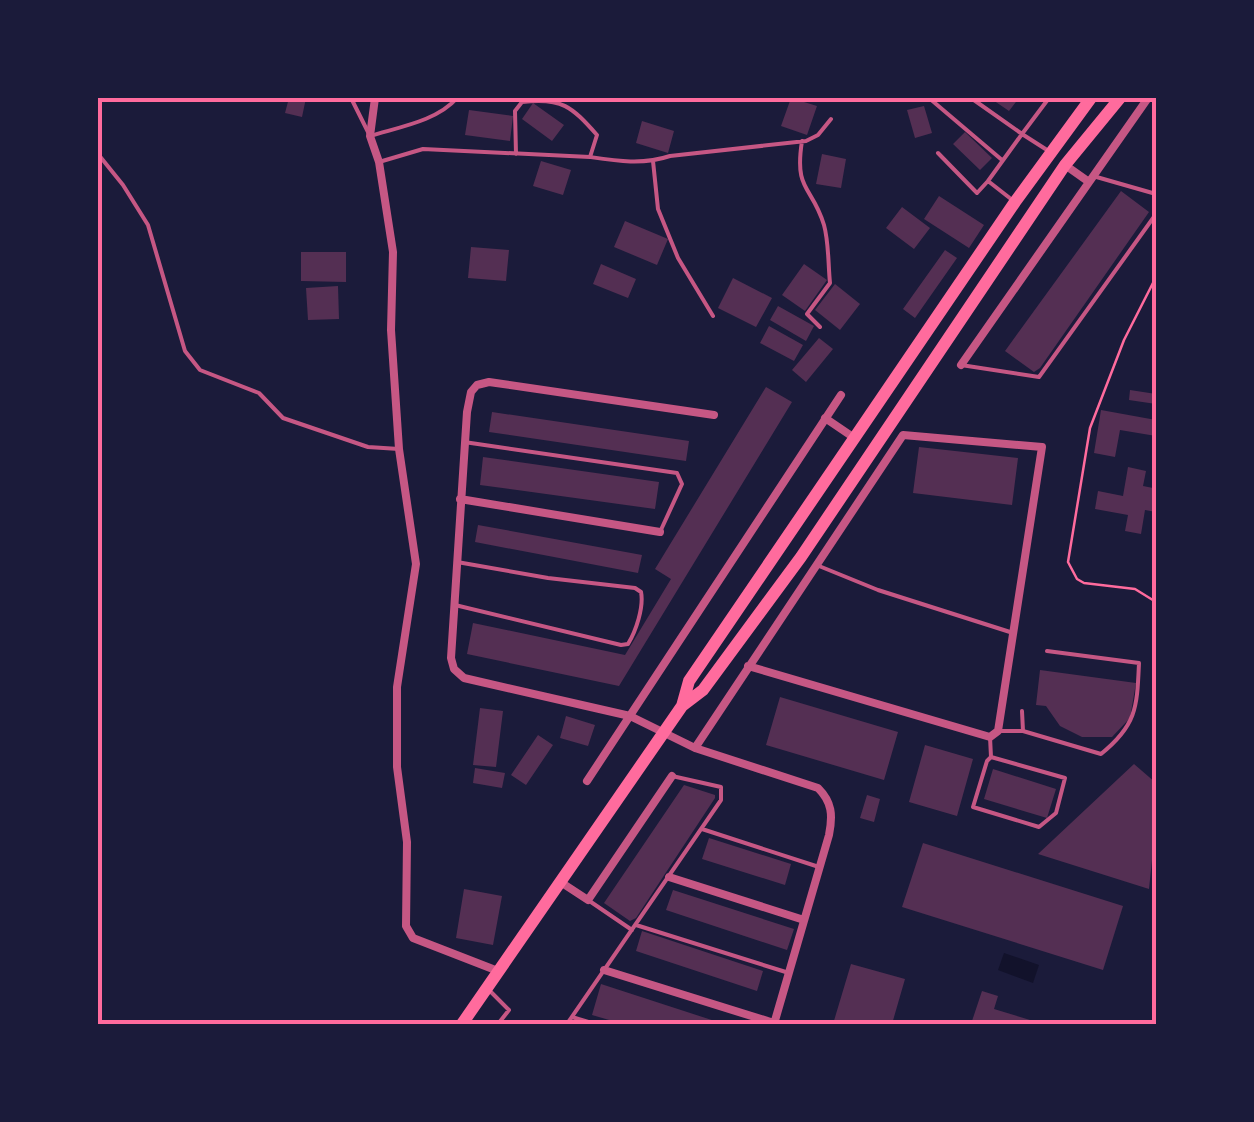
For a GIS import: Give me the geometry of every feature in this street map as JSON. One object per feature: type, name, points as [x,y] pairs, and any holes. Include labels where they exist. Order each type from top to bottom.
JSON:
[{"type":"main road","points":[[462,1024],[682,706],[689,681],[853,437],[1090,98]]},
{"type":"main road","points":[[682,706],[704,690],[801,556],[1066,165],[1120,98]]},
{"type":"street","points":[[375,98],[370,136],[379,162],[393,252],[391,330],[400,449],[416,564],[396,687],[397,767],[406,842],[406,926],[413,938],[500,972]]},
{"type":"street","points":[[961,365],[1148,98]]},
{"type":"street","points":[[1066,165],[1091,179]]},
{"type":"street","points":[[604,970],[774,1024],[832,820],[829,799],[818,788],[694,748],[630,716],[464,678],[454,669],[451,658],[463,442],[471,392],[490,382],[714,415]]},
{"type":"street","points":[[587,781],[840,395]]},
{"type":"street","points":[[825,418],[853,437]]},
{"type":"street","points":[[694,748],[815,564],[903,434],[1042,447],[994,734],[748,666]]},
{"type":"street","points":[[460,499],[660,532]]},
{"type":"street","points":[[801,556],[815,564]]},
{"type":"street","points":[[562,883],[588,900],[672,776]]},
{"type":"street","points":[[669,876],[804,920]]},
{"type":"lane","points":[[351,98],[370,136],[432,115],[448,108],[457,98]]},
{"type":"lane","points":[[928,98],[1002,160]]},
{"type":"lane","points":[[972,98],[1050,152]]},
{"type":"lane","points":[[938,153],[977,193],[1049,98]]},
{"type":"lane","points":[[516,154],[515,111],[522,102],[538,100],[558,102],[575,110],[597,136],[590,157]]},
{"type":"lane","points":[[379,162],[423,149],[654,162],[670,156],[802,142],[818,135],[831,119]]},
{"type":"lane","points":[[802,142],[799,177],[826,233],[830,282],[807,314],[820,327]]},
{"type":"lane","points":[[98,154],[148,225],[185,351],[200,370],[260,392],[283,418],[368,447],[400,449]]},
{"type":"lane","points":[[654,162],[658,209],[678,258],[713,316]]},
{"type":"lane","points":[[961,365],[1038,377],[1156,214],[1156,194],[1091,179]]},
{"type":"lane","points":[[988,181],[1014,202]]},
{"type":"lane","points":[[463,442],[676,473],[682,484],[660,532]]},
{"type":"lane","points":[[455,605],[621,645],[632,638],[643,600],[635,588],[457,562]]},
{"type":"lane","points":[[815,564],[878,590],[1010,632]]},
{"type":"lane","points":[[991,757],[1065,778],[1056,813],[1039,827],[973,807],[991,757],[994,734],[1022,731],[1101,754],[1134,719],[1140,663],[1047,651]]},
{"type":"lane","points":[[1022,711],[1022,731]]},
{"type":"lane","points":[[567,1024],[721,800],[721,787],[672,776]]},
{"type":"lane","points":[[702,828],[820,867]]},
{"type":"lane","points":[[588,900],[634,928],[788,973]]},
{"type":"lane","points":[[488,989],[509,1010],[498,1024]]},
{"type":"lane","points":[[572,1018],[595,1024]]},
{"type":"path","points":[[1156,277],[1124,340],[1090,428],[1068,562],[1077,579],[1084,583],[1135,588],[1156,602]]},
{"type":"shaded area","points":[[1004,953],[1039,965],[1033,983],[998,970]]},
{"type":"building","points":[[289,98],[306,98],[302,117],[285,113]]},
{"type":"building","points":[[791,98],[817,106],[807,135],[781,126]]},
{"type":"building","points":[[990,98],[1019,98],[1009,111]]},
{"type":"building","points":[[533,103],[564,125],[552,141],[522,119]]},
{"type":"building","points":[[924,106],[932,133],[915,138],[907,110]]},
{"type":"building","points":[[469,110],[513,116],[510,141],[465,135]]},
{"type":"building","points":[[642,121],[674,131],[668,153],[636,143]]},
{"type":"building","points":[[965,132],[992,158],[980,170],[953,144]]},
{"type":"building","points":[[822,154],[846,159],[841,188],[816,184]]},
{"type":"building","points":[[541,161],[571,170],[563,195],[533,186]]},
{"type":"building","points":[[1121,191],[1149,212],[1034,372],[1005,351]]},
{"type":"building","points":[[939,196],[984,225],[969,248],[924,219]]},
{"type":"building","points":[[902,207],[930,228],[914,249],[886,228]]},
{"type":"building","points":[[625,221],[668,239],[657,265],[614,247]]},
{"type":"building","points":[[471,247],[509,250],[506,281],[468,278]]},
{"type":"building","points":[[945,250],[957,258],[915,318],[903,309]]},
{"type":"building","points":[[301,252],[346,252],[346,282],[301,281]]},
{"type":"building","points":[[601,264],[636,279],[628,298],[593,284]]},
{"type":"building","points":[[804,264],[827,280],[805,311],[782,295]]},
{"type":"building","points":[[733,278],[772,298],[756,327],[718,308]]},
{"type":"building","points":[[835,284],[860,304],[840,330],[815,310]]},
{"type":"building","points":[[338,286],[339,319],[308,320],[306,288]]},
{"type":"building","points":[[778,306],[814,326],[806,341],[770,320]]},
{"type":"building","points":[[769,326],[803,345],[794,361],[760,343]]},
{"type":"building","points":[[819,338],[833,349],[806,382],[792,370]]},
{"type":"building","points":[[766,387],[792,402],[619,686],[467,654],[473,623],[625,655],[671,579],[655,569]]},
{"type":"building","points":[[1130,390],[1156,394],[1156,404],[1129,400]]},
{"type":"building","points":[[1101,410],[1156,420],[1156,436],[1120,430],[1115,457],[1094,453]]},
{"type":"building","points":[[492,412],[689,441],[686,461],[489,432]]},
{"type":"building","points":[[919,447],[1018,458],[1012,505],[913,493]]},
{"type":"building","points":[[483,457],[659,482],[655,509],[480,485]]},
{"type":"building","points":[[1128,467],[1146,471],[1143,486],[1153,488],[1152,494],[1156,495],[1156,512],[1145,510],[1141,534],[1125,531],[1128,515],[1095,509],[1098,491],[1123,496]]},
{"type":"building","points":[[478,525],[642,555],[638,573],[475,542]]},
{"type":"building","points":[[1040,670],[1136,683],[1130,718],[1112,737],[1082,737],[1060,726],[1046,706],[1036,705]]},
{"type":"building","points":[[780,697],[898,732],[884,780],[766,745]]},
{"type":"building","points":[[480,708],[503,711],[496,767],[473,765]]},
{"type":"building","points":[[566,716],[595,725],[588,746],[560,738]]},
{"type":"building","points":[[538,735],[553,745],[526,785],[511,775]]},
{"type":"building","points":[[925,745],[973,759],[957,816],[909,802]]},
{"type":"building","points":[[1134,764],[1156,783],[1149,889],[1038,854]]},
{"type":"building","points":[[475,768],[505,773],[502,788],[473,783]]},
{"type":"building","points":[[993,769],[1056,789],[1047,818],[984,799]]},
{"type":"building","points":[[684,785],[715,798],[636,918],[630,921],[604,903]]},
{"type":"building","points":[[867,795],[880,799],[874,822],[860,818]]},
{"type":"building","points":[[709,838],[791,864],[785,885],[702,859]]},
{"type":"building","points":[[923,843],[1123,906],[1103,970],[902,907]]},
{"type":"building","points":[[464,889],[502,896],[493,945],[456,938]]},
{"type":"building","points":[[673,890],[794,929],[787,950],[666,910]]},
{"type":"building","points":[[642,931],[763,971],[757,991],[636,951]]},
{"type":"building","points":[[851,964],[905,979],[892,1024],[833,1024]]},
{"type":"building","points":[[601,984],[724,1024],[623,1024],[592,1015]]},
{"type":"building","points":[[982,991],[998,996],[994,1009],[1030,1020],[1028,1024],[971,1024]]}]
